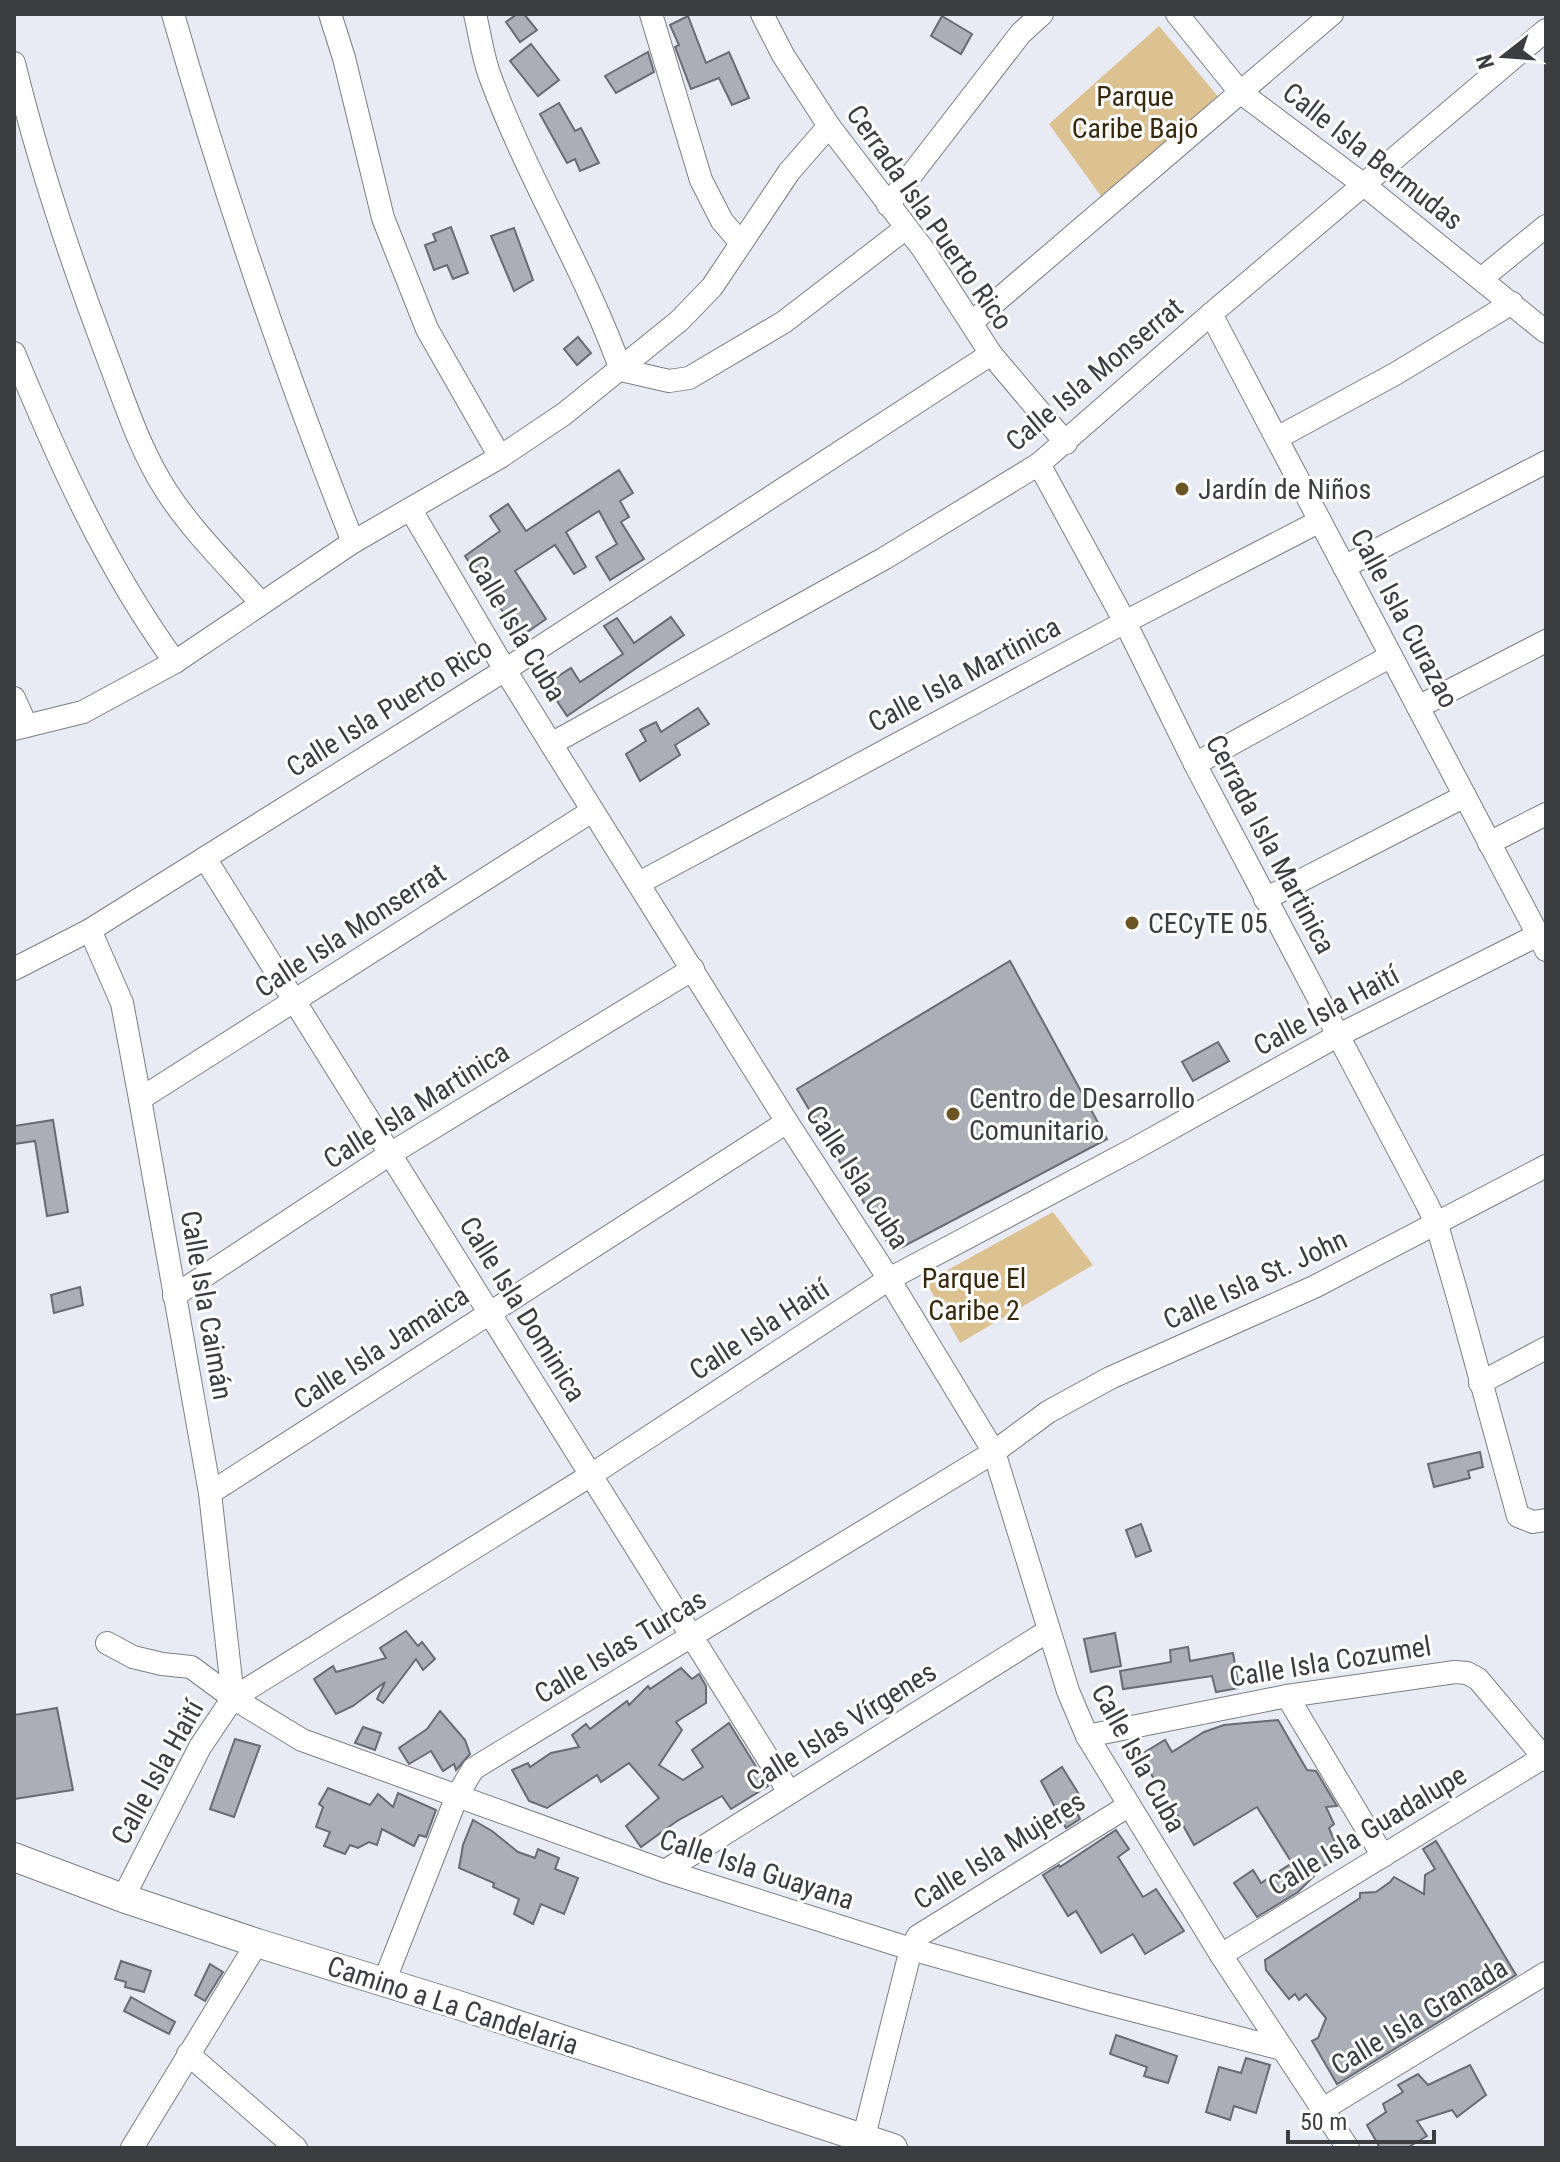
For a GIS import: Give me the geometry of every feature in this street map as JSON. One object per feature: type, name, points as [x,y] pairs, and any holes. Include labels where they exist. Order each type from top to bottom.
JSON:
[{"type":"street","points":[[173,14],[242,239],[300,409],[353,542]]},
{"type":"street","points":[[330,14],[344,58],[383,218],[427,329],[500,457]]},
{"type":"street","points":[[475,14],[489,76],[559,234],[603,320],[621,370]]},
{"type":"street","points":[[651,14],[701,180],[722,221],[741,243]]},
{"type":"street","name":"Cerrada Isla Puerto Rico","points":[[762,14],[783,55],[829,126],[906,228],[991,354],[1066,443]]},
{"type":"street","points":[[888,205],[1021,33],[1042,14]]},
{"type":"street","name":"Calle Isla Bermudas","points":[[1177,14],[1240,92],[1364,185],[1546,332]]},
{"type":"street","points":[[972,322],[1332,14]]},
{"type":"street","name":"Calle Isla Monserrat","points":[[551,744],[885,558],[1039,464],[1546,30]]},
{"type":"street","points":[[14,63],[31,133],[87,302],[143,451],[168,494],[261,603]]},
{"type":"street","points":[[14,698],[20,727],[83,712],[175,662],[353,542],[500,457],[564,414],[679,321],[712,287],[789,172],[829,126]]},
{"type":"street","points":[[1481,279],[1546,226]]},
{"type":"street","points":[[621,370],[669,381],[689,378],[784,322],[906,228]]},
{"type":"street","points":[[1277,438],[1395,374],[1512,303]]},
{"type":"street","name":"Calle Isla Curazao","points":[[1211,314],[1542,942]]},
{"type":"street","points":[[14,353],[54,450],[104,553],[143,618],[175,662]]},
{"type":"street","name":"Calle Isla Puerto Rico","points":[[14,969],[90,930],[505,670],[991,354]]},
{"type":"street","points":[[1344,567],[1546,462]]},
{"type":"street","name":"Cerrada Isla Martinica","points":[[1039,464],[1125,622],[1195,764],[1437,1225],[1518,1516],[1539,1521]]},
{"type":"street","name":"Calle Isla Cuba","points":[[411,510],[592,811],[889,1279],[994,1452],[1048,1631],[1087,1736],[1221,1955],[1348,2148]]},
{"type":"street","name":"Calle Isla Martinica","points":[[639,883],[1320,521]]},
{"type":"street","points":[[1418,707],[1546,641]]},
{"type":"street","points":[[1195,764],[1391,656]]},
{"type":"street","points":[[1265,899],[1465,796]]},
{"type":"street","name":"Calle Isla Monserrat","points":[[140,1099],[592,811]]},
{"type":"street","points":[[1489,843],[1546,814]]},
{"type":"street","name":"Calle Isla Dominica","points":[[205,858],[789,1792]]},
{"type":"street","name":"Calle Isla Caimán","points":[[90,930],[122,1003],[140,1099],[210,1493],[233,1698]]},
{"type":"street","name":"Calle Isla Haití","points":[[123,1898],[200,1747],[233,1698],[591,1475],[889,1279],[1134,1149],[1339,1035],[1542,942]]},
{"type":"street","name":"Calle Isla Martinica","points":[[174,1296],[390,1154],[693,969]]},
{"type":"street","name":"Calle Isla Jamaica","points":[[210,1493],[787,1122]]},
{"type":"street","name":"Calle Isla St. John","points":[[994,1452],[1048,1412],[1110,1378],[1314,1287],[1546,1166]]},
{"type":"street","points":[[1480,1383],[1546,1348]]},
{"type":"street","name":"Calle Islas Turcas","points":[[384,1982],[457,1796],[473,1769],[994,1452]]},
{"type":"street","name":"Calle Islas Vírgenes","points":[[665,1871],[1048,1631]]},
{"type":"street","name":"Calle Isla Guayana","points":[[107,1643],[133,1657],[191,1667],[233,1698],[302,1740],[665,1871],[911,1949],[1282,2049]]},
{"type":"street","name":"Calle Isla Cozumel","points":[[1087,1736],[1287,1696],[1455,1672],[1467,1673],[1478,1679],[1545,1758]]},
{"type":"street","points":[[1287,1696],[1383,1856]]},
{"type":"street","name":"Calle Isla Guadalupe","points":[[1221,1955],[1545,1758]]},
{"type":"street","name":"Calle Isla Mujeres","points":[[863,2140],[911,1949],[918,1936],[1128,1806]]},
{"type":"street","name":"Camino a La Candelaria","points":[[14,1857],[257,1943],[893,2148]]},
{"type":"street","points":[[132,2148],[257,1943]]},
{"type":"street","name":"Calle Isla Granada","points":[[1323,2109],[1546,1973]]},
{"type":"street","points":[[188,2054],[296,2148]]},
{"type":"green space","name":"Parque Caribe Bajo","points":[[1159,26],[1221,100],[1106,203],[1049,124]]},
{"type":"green space","name":"Parque El Caribe 2","points":[[1053,1212],[1093,1265],[960,1343],[926,1282]]},
{"type":"building","points":[[517,14],[524,14],[537,30],[520,42],[506,22]]},
{"type":"building","points":[[688,16],[706,63],[729,52],[749,98],[732,105],[719,78],[691,89],[670,25]]},
{"type":"building","points":[[942,16],[972,34],[961,54],[931,36]]},
{"type":"building","points":[[531,44],[559,80],[538,96],[510,61]]},
{"type":"building","points":[[648,52],[654,72],[616,93],[605,76]]},
{"type":"building","points":[[559,103],[575,131],[581,128],[599,163],[580,171],[575,159],[567,163],[540,114]]},
{"type":"building","points":[[451,227],[468,273],[453,279],[447,265],[434,270],[425,245],[436,241],[433,234]]},
{"type":"building","points":[[514,228],[533,280],[514,291],[491,236]]},
{"type":"building","points":[[578,337],[591,353],[577,365],[564,349]]},
{"type":"building","points":[[619,470],[633,493],[620,501],[629,517],[621,522],[644,559],[610,580],[596,557],[617,544],[599,511],[566,532],[586,567],[574,574],[555,545],[515,571],[546,619],[520,637],[465,556],[500,531],[490,516],[508,504],[526,531]]},
{"type":"building","points":[[671,617],[684,635],[567,716],[546,684],[571,668],[580,682],[623,654],[604,626],[617,618],[634,643]]},
{"type":"building","points":[[698,708],[709,724],[675,745],[680,755],[640,781],[626,754],[646,741],[640,730],[656,722],[661,732]]},
{"type":"building","name":"Centro de Desarrollo Comunitario","points":[[1010,961],[1107,1139],[893,1252],[797,1089]]},
{"type":"building","points":[[1218,1042],[1229,1061],[1193,1081],[1182,1062]]},
{"type":"building","points":[[53,1120],[68,1212],[47,1216],[35,1141],[14,1144],[14,1126]]},
{"type":"building","points":[[80,1287],[83,1305],[54,1313],[51,1295]]},
{"type":"building","points":[[1480,1452],[1483,1467],[1468,1471],[1470,1478],[1434,1487],[1428,1464]]},
{"type":"building","points":[[1141,1524],[1151,1551],[1136,1557],[1126,1530]]},
{"type":"building","points":[[406,1631],[418,1646],[422,1642],[435,1659],[423,1670],[416,1659],[383,1703],[377,1699],[385,1682],[353,1706],[336,1714],[314,1679],[333,1666],[336,1672],[386,1658],[380,1648]]},
{"type":"building","points":[[1115,1633],[1121,1666],[1091,1672],[1084,1639]]},
{"type":"building","points":[[1188,1647],[1190,1661],[1233,1653],[1239,1688],[1216,1692],[1212,1676],[1123,1689],[1120,1671],[1171,1662],[1170,1650]]},
{"type":"building","points":[[681,1668],[692,1679],[699,1674],[706,1686],[706,1703],[676,1722],[682,1730],[659,1765],[683,1780],[703,1767],[692,1750],[729,1723],[768,1786],[731,1809],[722,1796],[677,1821],[641,1847],[626,1826],[659,1798],[629,1763],[601,1782],[597,1775],[547,1808],[529,1801],[512,1770],[528,1763],[530,1767],[551,1753],[579,1747],[572,1735],[586,1724],[590,1729],[627,1701],[629,1705],[648,1686],[650,1689]]},
{"type":"building","points":[[57,1708],[73,1790],[14,1799],[14,1715]]},
{"type":"building","points":[[440,1711],[465,1740],[470,1754],[456,1770],[454,1764],[443,1771],[431,1751],[409,1764],[399,1748],[427,1729]]},
{"type":"building","points":[[1278,1720],[1307,1770],[1316,1771],[1337,1806],[1326,1807],[1334,1824],[1329,1828],[1336,1853],[1331,1856],[1330,1863],[1312,1871],[1314,1876],[1298,1892],[1257,1917],[1234,1883],[1253,1870],[1261,1883],[1292,1863],[1257,1807],[1194,1845],[1159,1782],[1157,1784],[1140,1755],[1165,1740],[1172,1752],[1204,1732],[1224,1725]]},
{"type":"building","points":[[363,1727],[381,1733],[375,1750],[355,1743]]},
{"type":"building","points":[[235,1739],[260,1746],[234,1817],[210,1809]]},
{"type":"building","points":[[1062,1767],[1080,1796],[1072,1802],[1080,1819],[1066,1828],[1041,1781]]},
{"type":"building","points":[[328,1788],[370,1805],[378,1794],[393,1807],[398,1793],[436,1810],[426,1837],[419,1835],[414,1846],[382,1829],[377,1845],[369,1842],[358,1848],[350,1845],[345,1854],[324,1846],[330,1832],[316,1827],[323,1807],[319,1804]]},
{"type":"building","points":[[473,1820],[518,1852],[535,1858],[538,1849],[559,1858],[555,1869],[578,1878],[564,1914],[541,1904],[533,1924],[514,1914],[519,1899],[493,1887],[494,1883],[459,1868],[463,1845]]},
{"type":"building","points":[[1116,1830],[1129,1849],[1118,1857],[1143,1897],[1156,1889],[1184,1931],[1145,1954],[1133,1934],[1101,1953],[1076,1911],[1068,1916],[1043,1875]]},
{"type":"building","points":[[1436,1841],[1516,1975],[1337,2084],[1312,2041],[1318,2038],[1326,2018],[1306,1994],[1299,2000],[1295,1994],[1289,1999],[1266,1970],[1265,1960],[1360,1898],[1360,1893],[1376,1892],[1394,1877],[1424,1894],[1425,1875],[1435,1869],[1423,1849]]},
{"type":"building","points":[[121,1961],[151,1971],[144,1992],[125,1987],[126,1982],[115,1979]]},
{"type":"building","points":[[210,1964],[223,1972],[205,2001],[195,1995]]},
{"type":"building","points":[[131,1997],[175,2022],[169,2034],[124,2011]]},
{"type":"building","points":[[1116,2035],[1177,2056],[1168,2083],[1144,2076],[1147,2067],[1110,2054]]},
{"type":"building","points":[[1246,2058],[1270,2065],[1256,2113],[1234,2106],[1230,2120],[1206,2112],[1219,2067],[1241,2073]]},
{"type":"building","points":[[1470,2065],[1486,2095],[1457,2117],[1452,2110],[1417,2121],[1427,2136],[1407,2148],[1380,2148],[1367,2125],[1386,2112],[1383,2104],[1403,2092],[1398,2085],[1418,2074],[1428,2085]]},
{"type":"place","name":"Jardín de Niños","points":[[1182,489]]},
{"type":"place","name":"CECyTE 05","points":[[1132,923]]},
{"type":"place","name":"Centro de Desarrollo Comunitario","points":[[953,1114]]}]
